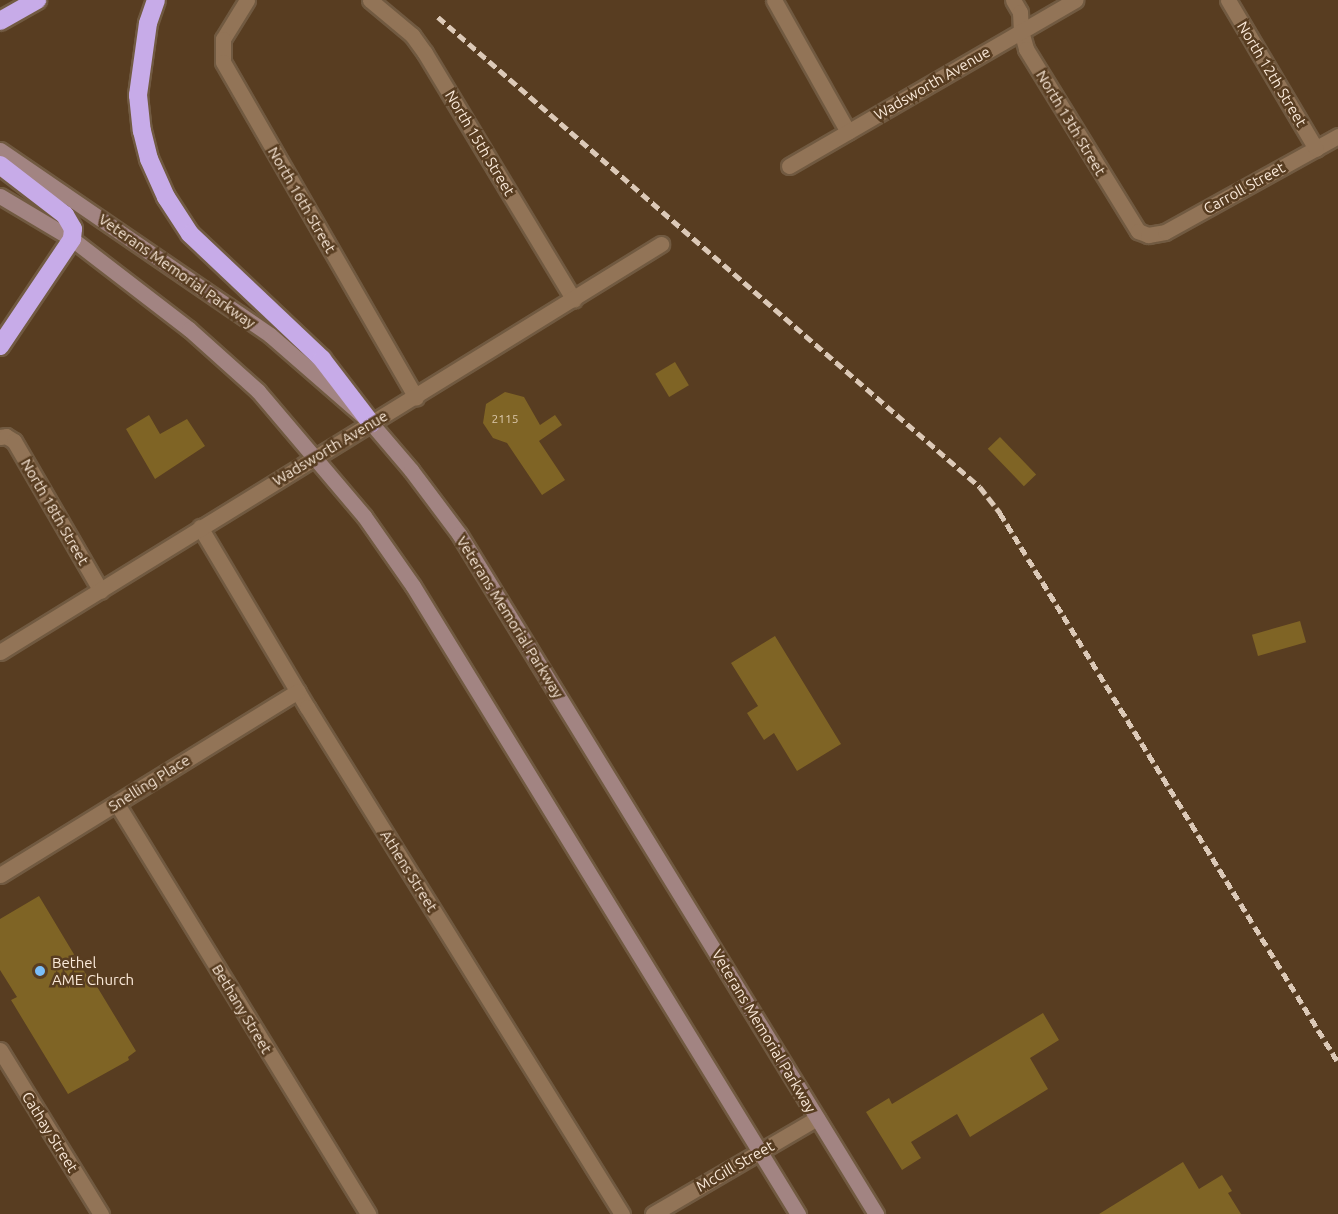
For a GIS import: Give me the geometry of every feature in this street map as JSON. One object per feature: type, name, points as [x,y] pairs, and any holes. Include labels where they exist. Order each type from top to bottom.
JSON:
[{"type":"highway","points":[[0,21],[37,0]]},
{"type":"highway","points":[[156,0],[148,22],[138,95],[142,131],[149,159],[166,197],[190,234],[322,359],[371,423]]},
{"type":"highway","points":[[0,165],[65,215],[74,229],[72,239],[0,346]]},
{"type":"street","name":"North 16th Street","points":[[247,0],[223,39],[223,62],[416,397]]},
{"type":"street","name":"North 15th Street","points":[[370,0],[412,35],[425,53],[574,300]]},
{"type":"street","points":[[774,0],[848,132]]},
{"type":"street","name":"North 13th Street","points":[[1013,0],[1020,12],[1021,31],[1026,50],[1132,225],[1138,231],[1148,235]]},
{"type":"street","name":"Wadsworth Avenue","points":[[789,166],[1075,0]]},
{"type":"street","name":"North 12th Street","points":[[1227,0],[1316,149]]},
{"type":"street","name":"Carroll Street","points":[[1148,235],[1165,232],[1338,136]]},
{"type":"street","name":"Veterans Memorial Parkway","points":[[0,150],[270,335],[371,423],[418,479],[459,534],[876,1214]]},
{"type":"street","points":[[0,196],[72,239],[189,329],[258,391],[364,516],[413,586],[798,1214]]},
{"type":"street","name":"Wadsworth Avenue","points":[[0,652],[101,591],[200,527],[574,300],[661,244]]},
{"type":"street","name":"North 18th Street","points":[[3,437],[14,441],[101,591]]},
{"type":"street","name":"Athens Street","points":[[200,527],[298,691],[622,1214]]},
{"type":"street","name":"Snelling Place","points":[[0,875],[298,691]]},
{"type":"street","name":"Bethany Street","points":[[117,804],[368,1214]]},
{"type":"street","name":"Cathay Street","points":[[0,1050],[101,1214]]},
{"type":"street","name":"McGill Street","points":[[653,1214],[817,1118]]},
{"type":"building","points":[[675,362],[689,385],[669,397],[655,374]]},
{"type":"building","points":[[505,392],[524,397],[540,425],[555,415],[562,425],[539,441],[565,480],[542,495],[507,443],[493,438],[483,423],[486,404]]},
{"type":"building","points":[[149,415],[160,434],[187,419],[205,446],[155,479],[126,429]]},
{"type":"building","points":[[1000,437],[1036,474],[1024,486],[988,449]]},
{"type":"building","points":[[1300,621],[1306,642],[1258,656],[1252,635]]},
{"type":"building","points":[[775,636],[841,744],[797,771],[774,733],[764,740],[747,713],[758,706],[731,663]]},
{"type":"building","points":[[39,896],[90,981],[93,980],[136,1051],[128,1057],[129,1060],[68,1094],[11,1000],[17,997],[0,970],[0,919]]},
{"type":"building","points":[[1043,1013],[1059,1040],[1030,1058],[1048,1089],[970,1137],[957,1114],[911,1142],[921,1158],[902,1170],[866,1112],[889,1098],[892,1104]]},
{"type":"building","points":[[1183,1162],[1199,1189],[1222,1175],[1232,1191],[1228,1193],[1241,1214],[1099,1214]]},
{"type":"railway","points":[[438,17],[980,487],[1000,513],[1338,1062]]},
{"type":"place","name":"Bethel AME Church","points":[[40,971]]}]
